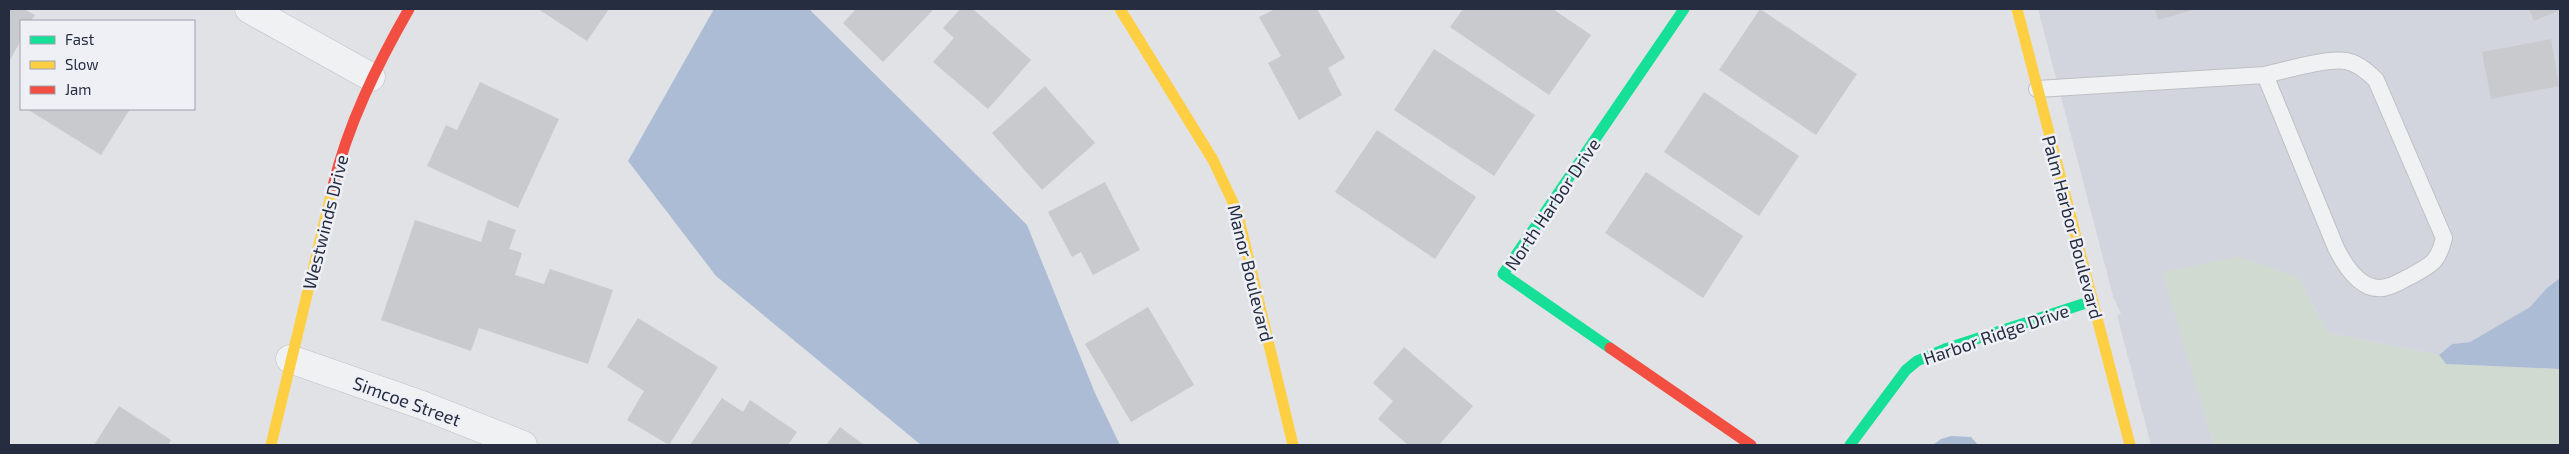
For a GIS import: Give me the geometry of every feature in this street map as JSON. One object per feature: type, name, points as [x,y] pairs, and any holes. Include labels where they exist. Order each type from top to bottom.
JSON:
[{"type":"street","points":[[249,9],[371,77]]},
{"type":"street","name":"Westwinds Drive","points":[[271,445],[290,359],[338,165],[351,124],[371,77],[409,9]]},
{"type":"street","name":"Manor Boulevard","points":[[1120,9],[1213,160],[1237,211],[1294,445]]},
{"type":"street","name":"North Harbor Drive","points":[[1684,9],[1503,274],[1751,445]]},
{"type":"street","name":"Palm Harbor Boulevard","points":[[2016,9],[2130,445]]},
{"type":"street","name":"Harbor Ridge Drive","points":[[1850,445],[1906,370],[1917,361],[2092,301]]},
{"type":"street","name":"Simcoe Street","points":[[290,359],[422,405],[523,445]]},
{"type":"lane","points":[[2037,89],[2265,75],[2318,64],[2346,61],[2366,69],[2376,80],[2444,238],[2440,256],[2433,264],[2389,287],[2372,287],[2357,280],[2344,265],[2336,248],[2265,75]]},
{"type":"shaded area","points":[[2038,9],[2560,9],[2560,278],[2547,288],[2530,307],[2470,342],[2452,344],[2439,355],[2328,333],[2298,277],[2163,272],[2214,445],[2151,445],[2117,315],[2121,314],[2113,296]]},
{"type":"shaded area","points":[[2239,257],[2298,277],[2328,333],[2439,355],[2446,364],[2560,369],[2560,445],[2214,445],[2162,272]]},
{"type":"water","points":[[714,9],[809,9],[1027,225],[1095,393],[1120,445],[921,445],[716,276],[628,161]]},
{"type":"water","points":[[2560,278],[2560,369],[2446,364],[2439,355],[2452,344],[2470,342],[2530,307],[2547,288]]},
{"type":"water","points":[[1951,436],[1971,437],[1978,445],[1933,445],[1941,439]]},
{"type":"building","points":[[9,9],[24,9],[35,15],[32,20],[20,20],[20,42],[9,62]]},
{"type":"building","points":[[538,9],[609,9],[587,41]]},
{"type":"building","points":[[856,9],[934,9],[883,62],[843,23]]},
{"type":"building","points":[[960,9],[973,9],[1031,60],[988,109],[933,62],[954,38],[943,28]]},
{"type":"building","points":[[1275,9],[1317,9],[1345,58],[1328,68],[1342,95],[1299,120],[1268,63],[1281,56],[1259,17]]},
{"type":"building","points":[[1463,9],[1553,9],[1591,35],[1549,95],[1450,27]]},
{"type":"building","points":[[1760,9],[1857,74],[1816,135],[1719,70]]},
{"type":"building","points":[[2155,9],[2196,9],[2158,20]]},
{"type":"building","points":[[2529,9],[2560,9],[2560,10],[2534,21]]},
{"type":"building","points":[[2551,39],[2559,86],[2491,99],[2482,52]]},
{"type":"building","points":[[1434,49],[1535,115],[1494,176],[1394,110]]},
{"type":"building","points":[[480,82],[559,119],[518,208],[427,166],[446,125],[457,130]]},
{"type":"building","points":[[1045,86],[1095,143],[1042,190],[992,133]]},
{"type":"building","points":[[1704,92],[1799,156],[1759,216],[1664,152]]},
{"type":"building","points":[[29,110],[129,110],[101,155]]},
{"type":"building","points":[[1377,130],[1476,197],[1435,259],[1335,192]]},
{"type":"building","points":[[1646,172],[1743,236],[1703,298],[1605,233]]},
{"type":"building","points":[[1105,182],[1140,250],[1093,275],[1081,252],[1072,257],[1048,212]]},
{"type":"building","points":[[415,220],[481,242],[488,220],[516,230],[509,249],[522,253],[515,275],[544,284],[550,269],[613,290],[588,364],[479,328],[471,351],[381,320]]},
{"type":"building","points":[[1148,307],[1194,385],[1131,422],[1085,344]]},
{"type":"building","points":[[638,318],[718,367],[669,445],[627,420],[644,391],[607,367]]},
{"type":"building","points":[[1404,347],[1473,406],[1439,445],[1408,445],[1378,419],[1393,401],[1373,383]]},
{"type":"building","points":[[722,398],[743,412],[750,400],[797,432],[788,445],[690,445]]},
{"type":"building","points":[[119,406],[171,440],[168,445],[94,445]]},
{"type":"building","points":[[840,427],[864,445],[826,445]]},
{"type":"traffic: fast","points":[[1610,348],[1503,274],[1684,9]]},
{"type":"traffic: fast","points":[[1850,445],[1906,370],[1917,361],[1945,349],[2092,301]]},
{"type":"traffic: slow","points":[[1120,9],[1213,160],[1237,211],[1293,445]]},
{"type":"traffic: slow","points":[[2017,9],[2130,445]]},
{"type":"traffic: slow","points":[[271,445],[333,186]]},
{"type":"traffic: jam","points":[[333,186],[355,118],[386,52],[409,9]]},
{"type":"traffic: jam","points":[[1610,348],[1751,445]]}]
